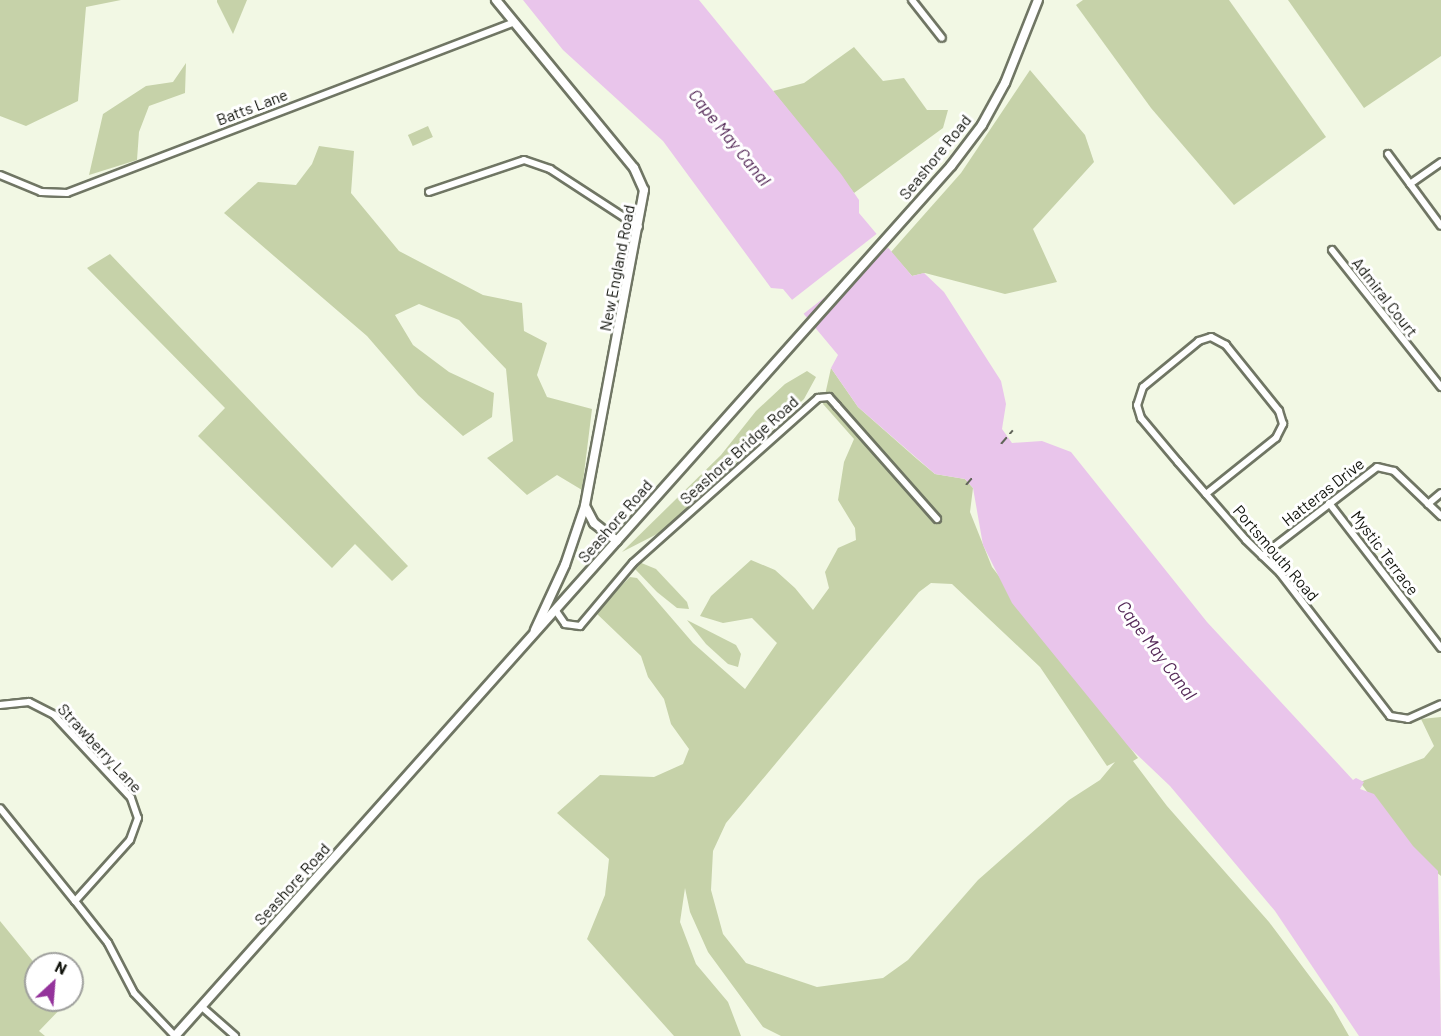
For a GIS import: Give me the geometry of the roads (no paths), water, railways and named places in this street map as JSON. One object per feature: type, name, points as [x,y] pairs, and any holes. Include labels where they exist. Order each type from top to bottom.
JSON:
[{"type":"main road","name":"Seashore Road","points":[[175,1036],[902,221],[981,125],[1019,53],[1038,0]]},
{"type":"street","name":"New England Road","points":[[496,0],[638,174],[644,190],[639,227],[585,506],[566,566],[531,638]]},
{"type":"street","points":[[912,0],[942,38]]},
{"type":"street","name":"Batts Lane","points":[[0,175],[41,192],[67,193],[513,22]]},
{"type":"street","points":[[1388,154],[1441,226]]},
{"type":"street","points":[[429,192],[524,160],[550,169],[639,227]]},
{"type":"street","points":[[1410,184],[1441,162]]},
{"type":"street","name":"Admiral Court","points":[[1332,250],[1441,387]]},
{"type":"street","name":"Portsmouth Road","points":[[1206,494],[1278,436],[1282,423],[1280,411],[1226,345],[1211,337],[1199,340],[1139,393],[1137,405],[1141,418],[1206,494],[1262,556],[1390,716],[1408,719],[1441,704]]},
{"type":"street","name":"Seashore Bridge Road","points":[[556,611],[566,624],[580,626],[633,562],[818,398],[829,398],[837,406],[937,519]]},
{"type":"street","name":"Hatteras Drive","points":[[1262,556],[1371,470],[1383,467],[1394,471],[1428,504]]},
{"type":"street","points":[[1441,494],[1428,504],[1441,516]]},
{"type":"street","name":"Mystic Terrace","points":[[1329,503],[1441,648]]},
{"type":"street","points":[[585,506],[594,523],[617,541]]},
{"type":"street","name":"Strawberry Lane","points":[[0,705],[19,701],[45,709],[135,804],[138,818],[135,833],[75,901]]},
{"type":"street","points":[[0,808],[108,943],[134,993],[175,1036]]},
{"type":"street","points":[[202,1007],[235,1036]]},
{"type":"water","name":"Cape May Canal","points":[[523,0],[699,0],[841,174],[859,200],[859,213],[912,276],[924,273],[944,292],[1001,381],[1006,404],[1002,429],[1012,443],[1042,441],[1071,452],[1207,622],[1353,780],[1356,778],[1364,782],[1360,789],[1374,794],[1413,846],[1438,871],[1441,1036],[1359,1036],[1275,911],[1170,786],[1129,747],[1012,603],[983,545],[973,488],[965,479],[935,474],[858,407],[831,368],[838,355],[783,289],[771,288],[663,141],[563,50]]},
{"type":"railway","points":[[1001,444],[1013,430]]},
{"type":"railway","points":[[966,485],[973,477]]}]
